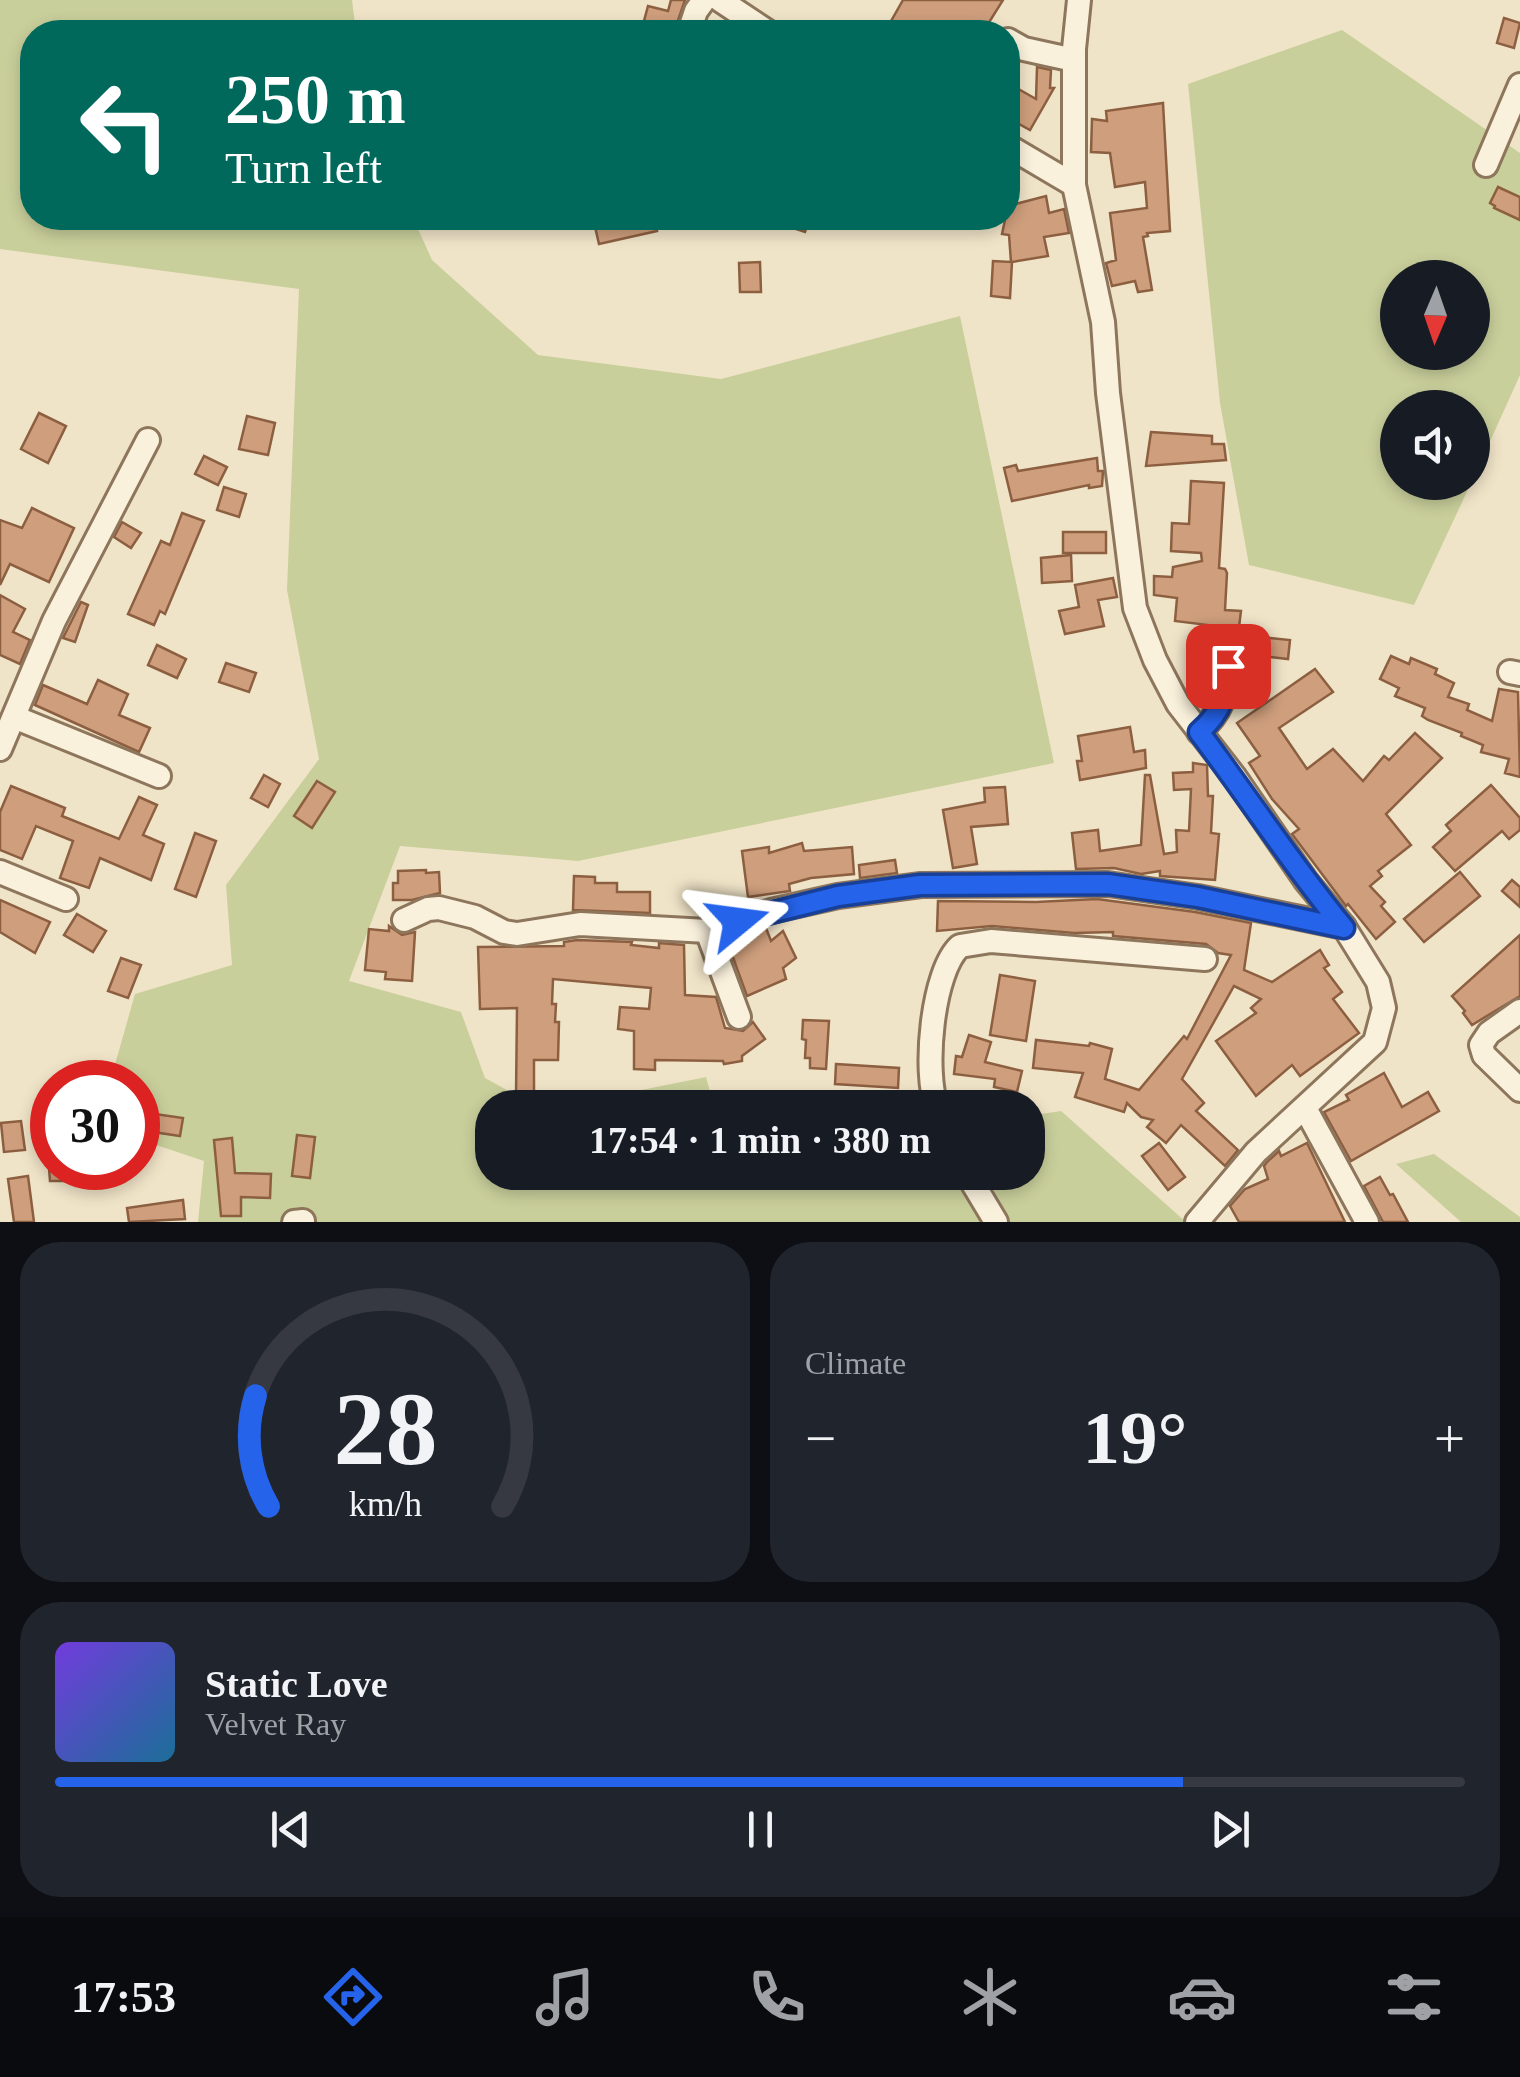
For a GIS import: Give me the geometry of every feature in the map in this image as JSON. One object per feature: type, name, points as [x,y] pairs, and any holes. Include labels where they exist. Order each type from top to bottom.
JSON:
[{"type":"street","points":[[720,0],[750,20]]},
{"type":"street","points":[[1079,0],[1074,60],[1074,186],[1103,322],[1135,608],[1155,660],[1178,704],[1344,928],[1378,982],[1383,1018],[1375,1042],[1256,1152],[1198,1222]]},
{"type":"street","points":[[1020,47],[1074,60]]},
{"type":"street","points":[[1486,165],[1520,85]]},
{"type":"street","points":[[1020,153],[1074,186]]},
{"type":"street","points":[[0,749],[54,621],[148,440]]},
{"type":"street","points":[[1199,732],[1216,718],[1222,706],[1228,666]]},
{"type":"street","points":[[14,717],[159,776]]},
{"type":"street","points":[[0,872],[66,899]]},
{"type":"street","points":[[404,920],[439,908],[517,934],[580,924],[707,931],[770,910],[920,885],[1108,884],[1198,897],[1344,928]]},
{"type":"street","points":[[707,931],[740,1017]]},
{"type":"street","points":[[935,1090],[934,1013],[950,959],[960,946],[991,941],[1205,958]]},
{"type":"street","points":[[1520,1011],[1489,1033],[1481,1044],[1484,1055],[1520,1090]]},
{"type":"street","points":[[1305,1108],[1367,1222]]},
{"type":"street","points":[[977,1190],[996,1222]]},
{"type":"street","points":[[294,1222],[303,1221]]},
{"type":"green space","points":[[0,0],[352,0],[354,20],[20,20],[20,230],[418,230],[432,260],[538,355],[721,379],[960,316],[1054,763],[578,861],[400,846],[349,981],[461,1012],[485,1078],[507,1090],[475,1090],[475,1190],[1045,1190],[1045,1113],[1061,1111],[1186,1222],[198,1222],[204,1161],[160,1146],[160,1060],[116,1060],[135,994],[232,965],[226,885],[319,759],[287,590],[299,289],[0,249]]},
{"type":"green space","points":[[1342,30],[1520,153],[1520,375],[1490,441],[1490,390],[1380,390],[1380,500],[1463,500],[1414,605],[1249,565],[1220,403],[1188,84]]},
{"type":"green space","points":[[706,1077],[709,1090],[641,1090]]},
{"type":"green space","points":[[1434,1154],[1520,1217],[1520,1222],[1461,1222],[1396,1164]]},
{"type":"building","points":[[671,0],[685,0],[678,20],[644,20],[648,6],[668,11]]},
{"type":"building","points":[[903,0],[1003,0],[990,20],[892,20]]},
{"type":"building","points":[[1504,18],[1520,23],[1514,48],[1497,43]]},
{"type":"building","points":[[1037,67],[1051,70],[1050,88],[1054,88],[1030,130],[1020,125],[1020,90],[1036,99]]},
{"type":"building","points":[[1163,103],[1170,231],[1147,233],[1143,237],[1152,290],[1138,292],[1135,281],[1112,286],[1106,263],[1116,260],[1110,213],[1147,208],[1145,182],[1115,187],[1110,153],[1091,152],[1092,119],[1107,121],[1106,111]]},
{"type":"building","points":[[1498,187],[1520,197],[1520,220],[1490,203]]},
{"type":"building","points":[[1046,196],[1049,213],[1064,209],[1069,233],[1044,237],[1048,256],[1012,262],[1010,298],[991,296],[993,261],[1011,262],[1009,235],[1002,234],[1003,230],[1020,230],[1020,203]]},
{"type":"building","points":[[596,230],[657,230],[657,231],[599,244]]},
{"type":"building","points":[[760,262],[761,292],[740,292],[739,263]]},
{"type":"building","points":[[39,413],[66,426],[48,463],[21,449]]},
{"type":"building","points":[[247,416],[275,423],[268,455],[239,449]]},
{"type":"building","points":[[1151,432],[1212,436],[1212,444],[1224,444],[1226,460],[1146,466]]},
{"type":"building","points":[[204,456],[227,467],[218,485],[195,474]]},
{"type":"building","points":[[1097,458],[1098,471],[1103,471],[1102,486],[1089,485],[1012,501],[1004,468],[1016,465],[1018,471]]},
{"type":"building","points":[[1191,481],[1224,483],[1219,568],[1227,573],[1225,610],[1241,611],[1238,635],[1290,640],[1288,659],[1205,650],[1208,625],[1175,621],[1177,598],[1154,595],[1154,576],[1172,577],[1173,567],[1202,561],[1201,553],[1171,551],[1172,523],[1189,524]]},
{"type":"building","points":[[224,487],[246,494],[239,517],[217,510]]},
{"type":"building","points":[[32,508],[74,528],[49,582],[10,564],[0,585],[0,520],[22,528]]},
{"type":"building","points":[[182,513],[204,521],[165,614],[160,611],[154,625],[128,614],[161,541],[170,545]]},
{"type":"building","points":[[122,522],[141,533],[131,548],[114,537]]},
{"type":"building","points":[[1063,532],[1106,532],[1106,553],[1063,553]]},
{"type":"building","points":[[1071,555],[1072,581],[1042,583],[1041,558]]},
{"type":"building","points":[[1113,578],[1117,597],[1098,600],[1104,626],[1065,634],[1059,611],[1079,607],[1075,585]]},
{"type":"building","points":[[0,595],[25,609],[13,632],[30,640],[20,664],[0,655]]},
{"type":"building","points":[[81,602],[88,605],[75,642],[63,638]]},
{"type":"building","points":[[157,645],[186,659],[177,678],[148,665]]},
{"type":"building","points":[[1391,656],[1409,664],[1411,658],[1437,669],[1435,674],[1454,683],[1448,697],[1469,704],[1467,710],[1492,721],[1499,689],[1518,692],[1520,777],[1505,773],[1509,759],[1481,752],[1483,745],[1428,720],[1422,716],[1425,708],[1395,696],[1399,688],[1380,679]]},
{"type":"building","points":[[226,663],[256,673],[249,692],[219,682]]},
{"type":"building","points":[[1315,669],[1333,692],[1279,728],[1307,769],[1333,749],[1363,781],[1384,756],[1389,760],[1415,733],[1442,758],[1386,814],[1411,845],[1378,871],[1382,876],[1370,886],[1385,902],[1381,906],[1395,922],[1376,939],[1292,834],[1299,829],[1272,799],[1249,763],[1260,756],[1237,723]]},
{"type":"building","points":[[98,680],[128,694],[119,715],[150,728],[139,752],[35,705],[43,685],[87,704]]},
{"type":"building","points":[[1130,727],[1134,752],[1145,750],[1146,768],[1080,780],[1078,736]]},
{"type":"building","points":[[1193,763],[1207,765],[1208,796],[1213,796],[1211,833],[1219,834],[1215,880],[1160,876],[1160,871],[1141,874],[1114,868],[1076,869],[1072,833],[1098,830],[1100,851],[1141,845],[1145,775],[1150,775],[1164,854],[1177,852],[1176,830],[1189,831],[1191,789],[1174,790],[1173,773],[1193,772]]},
{"type":"building","points":[[264,775],[280,784],[268,807],[251,798]]},
{"type":"building","points":[[317,781],[335,792],[312,828],[294,816]]},
{"type":"building","points":[[1491,785],[1520,818],[1520,830],[1509,839],[1502,831],[1455,871],[1433,847],[1451,831],[1446,825]]},
{"type":"building","points":[[11,786],[65,808],[62,816],[119,839],[139,797],[157,805],[143,835],[164,844],[151,880],[100,858],[89,888],[60,878],[73,841],[36,826],[22,859],[0,850],[0,812]]},
{"type":"building","points":[[1005,787],[1008,824],[971,827],[977,864],[953,868],[943,810],[985,802],[984,788]]},
{"type":"building","points":[[195,833],[216,841],[196,897],[175,889]]},
{"type":"building","points":[[802,843],[804,851],[852,847],[854,874],[811,878],[789,884],[790,891],[748,897],[742,851],[769,847],[769,853]]},
{"type":"building","points":[[895,860],[897,873],[860,878],[859,865]]},
{"type":"building","points":[[398,871],[439,872],[440,893],[393,900]]},
{"type":"building","points":[[1460,872],[1480,896],[1424,942],[1404,919]]},
{"type":"building","points":[[574,876],[595,877],[595,883],[617,883],[617,892],[650,892],[650,913],[573,910]]},
{"type":"building","points":[[1512,880],[1520,887],[1520,907],[1502,891]]},
{"type":"building","points":[[1097,899],[1251,923],[1244,970],[1272,982],[1320,950],[1329,965],[1324,968],[1342,992],[1333,999],[1359,1033],[1300,1076],[1292,1065],[1256,1096],[1216,1041],[1256,1013],[1251,1008],[1261,999],[1234,986],[1182,1079],[1204,1103],[1196,1111],[1238,1150],[1225,1166],[1181,1125],[1166,1143],[1147,1127],[1153,1120],[1141,1117],[1127,1103],[1124,1112],[1075,1097],[1083,1073],[1033,1068],[1036,1040],[1089,1046],[1090,1043],[1112,1049],[1105,1079],[1139,1090],[1184,1036],[1187,1039],[1231,955],[1218,953],[1206,944],[1113,936],[1113,932],[992,926],[937,931],[938,901]]},
{"type":"building","points":[[0,900],[50,922],[35,953],[0,932]]},
{"type":"building","points":[[77,914],[106,931],[93,952],[64,935]]},
{"type":"building","points":[[389,926],[402,935],[415,932],[412,981],[385,979],[386,972],[365,970],[369,929],[389,931]]},
{"type":"building","points":[[766,928],[771,941],[783,931],[796,958],[783,968],[786,979],[747,996],[727,941]]},
{"type":"building","points":[[1520,935],[1520,996],[1472,1025],[1452,996]]},
{"type":"building","points":[[564,942],[632,942],[631,945],[659,948],[659,943],[684,945],[685,995],[716,997],[725,1028],[743,1031],[753,1022],[765,1039],[742,1056],[742,1061],[724,1064],[655,1060],[655,1070],[634,1069],[634,1031],[618,1029],[620,1007],[649,1009],[651,988],[553,979],[552,1004],[556,1004],[555,1022],[559,1022],[558,1060],[534,1060],[534,1090],[516,1090],[517,1008],[480,1009],[478,947],[564,946]]},
{"type":"building","points":[[121,958],[141,965],[128,998],[108,991]]},
{"type":"building","points":[[1000,975],[1035,981],[1026,1041],[990,1035]]},
{"type":"building","points":[[803,1020],[829,1021],[826,1069],[810,1068],[810,1058],[805,1058]]},
{"type":"building","points":[[969,1035],[991,1042],[985,1062],[1022,1071],[1017,1090],[994,1087],[995,1079],[954,1074],[956,1056],[962,1057]]},
{"type":"building","points":[[836,1064],[899,1068],[898,1088],[835,1084]]},
{"type":"building","points":[[1384,1073],[1402,1107],[1428,1092],[1439,1111],[1351,1161],[1324,1112],[1349,1100],[1346,1095]]},
{"type":"building","points":[[160,1115],[183,1118],[180,1136],[160,1133]]},
{"type":"building","points":[[21,1121],[25,1150],[4,1152],[1,1123]]},
{"type":"building","points":[[297,1135],[315,1137],[310,1178],[292,1176]]},
{"type":"building","points":[[232,1138],[235,1173],[271,1174],[270,1198],[241,1197],[241,1216],[221,1216],[214,1140]]},
{"type":"building","points":[[1159,1143],[1185,1177],[1168,1190],[1142,1156]]},
{"type":"building","points":[[1307,1143],[1345,1222],[1239,1222],[1230,1206],[1245,1189],[1268,1179],[1264,1166],[1267,1162],[1279,1151],[1281,1156]]},
{"type":"building","points":[[28,1176],[34,1222],[14,1222],[8,1179]]},
{"type":"building","points":[[1380,1177],[1408,1222],[1383,1222],[1364,1186]]},
{"type":"building","points":[[183,1200],[185,1219],[129,1222],[127,1208]]},
{"type":"route","points":[[738,921],[838,896],[920,885],[1108,884],[1198,897],[1344,928],[1199,732],[1216,718],[1222,706],[1228,666]]}]
